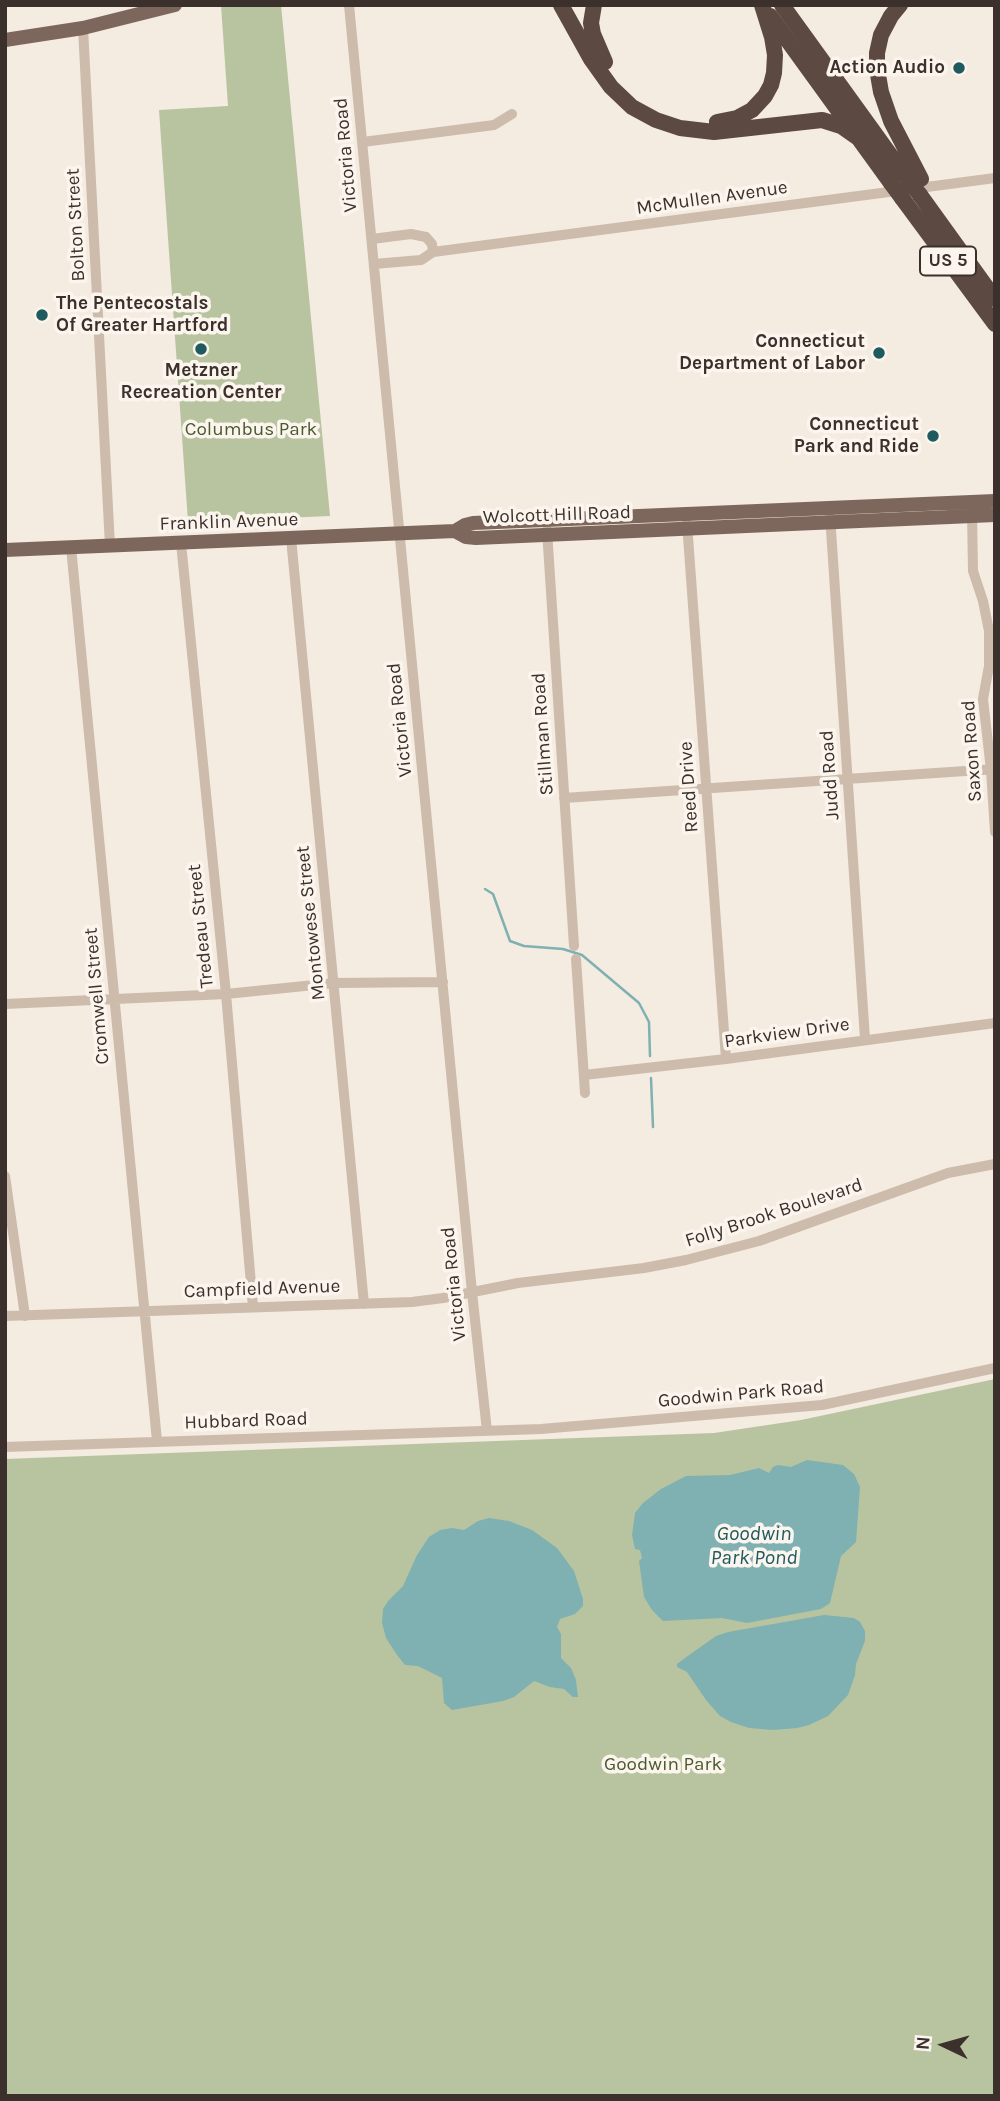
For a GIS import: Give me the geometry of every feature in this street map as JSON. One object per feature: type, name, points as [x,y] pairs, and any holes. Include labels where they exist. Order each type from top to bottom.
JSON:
[{"type":"highway","points":[[561,5],[611,87],[632,107],[656,120],[680,128],[713,132],[822,120],[842,126],[861,140]]},
{"type":"highway","points":[[594,5],[591,23],[597,46],[608,68],[624,88],[643,104],[658,111],[685,120],[710,122],[731,120],[747,114],[761,102],[771,85],[775,55],[762,5]]},
{"type":"highway","name":"US 5","points":[[762,5],[995,324]]},
{"type":"highway","name":"US 5","points":[[782,5],[920,187],[962,254],[995,299]]},
{"type":"highway","points":[[900,5],[881,35],[877,69],[881,92],[891,121],[920,187]]},
{"type":"main road","points":[[5,40],[83,28],[176,5]]},
{"type":"main road","name":"Wolcott Hill Road","points":[[455,531],[473,523],[547,527],[972,509],[995,501]]},
{"type":"main road","name":"Wolcott Hill Road","points":[[972,509],[995,515]]},
{"type":"main road","name":"Franklin Avenue","points":[[5,550],[455,531]]},
{"type":"street","name":"Victoria Road","points":[[349,5],[471,1292],[487,1431]]},
{"type":"street","name":"Bolton Street","points":[[83,28],[110,546]]},
{"type":"street","points":[[363,142],[494,125],[512,114]]},
{"type":"street","name":"McMullen Avenue","points":[[374,264],[421,260],[433,253],[995,178]]},
{"type":"street","points":[[372,240],[411,234],[426,237],[432,244],[433,253]]},
{"type":"street","name":"Saxon Road","points":[[972,509],[973,571],[989,631],[989,666],[983,699],[993,770],[995,832]]},
{"type":"street","name":"Judd Road","points":[[830,515],[865,1039]]},
{"type":"street","name":"Reed Drive","points":[[687,521],[726,1059]]},
{"type":"street","name":"Stillman Road","points":[[547,527],[574,946]]},
{"type":"street","name":"Montowese Street","points":[[291,538],[364,1304]]},
{"type":"street","name":"Tredeau Street","points":[[181,543],[226,994],[253,1307]]},
{"type":"street","name":"Cromwell Street","points":[[71,547],[157,1441]]},
{"type":"street","points":[[564,798],[993,770]]},
{"type":"street","points":[[576,959],[585,1093]]},
{"type":"street","points":[[5,1004],[226,994],[334,983],[443,982]]},
{"type":"street","name":"Parkview Drive","points":[[584,1075],[995,1023]]},
{"type":"street","name":"Folly Brook Boulevard","points":[[517,1283],[645,1268],[718,1253],[759,1241],[948,1173],[995,1164]]},
{"type":"street","points":[[5,1176],[25,1315]]},
{"type":"street","name":"Campfield Avenue","points":[[5,1316],[364,1304],[443,1298],[517,1283]]},
{"type":"street","name":"Goodwin Park Road","points":[[487,1431],[541,1429],[822,1405],[995,1368]]},
{"type":"street","name":"Hubbard Road","points":[[5,1447],[487,1431]]},
{"type":"green space","name":"Columbus Park","points":[[221,5],[281,5],[330,516],[188,522],[159,110],[228,106]]},
{"type":"green space","name":"Goodwin Park","points":[[995,1379],[995,2096],[5,2096],[5,1459],[714,1433],[801,1420]]},
{"type":"water","name":"Goodwin Park Pond","points":[[807,1460],[843,1465],[854,1474],[860,1487],[856,1542],[841,1556],[830,1603],[821,1609],[747,1623],[722,1618],[663,1621],[644,1597],[639,1561],[642,1558],[640,1550],[635,1549],[632,1535],[635,1513],[643,1503],[661,1489],[686,1476],[730,1475],[759,1468],[769,1473],[778,1465],[791,1467]]},
{"type":"water","points":[[489,1518],[509,1521],[532,1530],[557,1548],[574,1571],[583,1606],[575,1614],[560,1619],[557,1627],[561,1634],[561,1658],[571,1668],[578,1697],[573,1697],[564,1689],[534,1681],[514,1697],[503,1701],[452,1710],[444,1703],[442,1678],[418,1666],[405,1665],[386,1638],[382,1623],[383,1609],[403,1586],[417,1555],[429,1537],[440,1530],[464,1530]]},
{"type":"water","name":"Goodwin Park Pond","points":[[824,1615],[854,1618],[865,1631],[865,1641],[848,1695],[828,1716],[809,1725],[773,1730],[749,1728],[731,1722],[720,1716],[687,1672],[677,1667],[677,1664],[716,1636]]},
{"type":"waterway","points":[[485,889],[493,894],[510,941],[524,946],[563,949],[582,955],[639,1003],[649,1022],[650,1056]]},
{"type":"waterway","points":[[651,1078],[653,1127]]},
{"type":"place","name":"Action Audio","points":[[959,68]]},
{"type":"place","name":"The Pentecostals Of Greater Hartford","points":[[42,315]]},
{"type":"place","name":"Metzner Recreation Center","points":[[201,349]]},
{"type":"place","name":"Connecticut Department of Labor","points":[[879,353]]},
{"type":"place","name":"Connecticut Park and Ride","points":[[933,436]]}]
